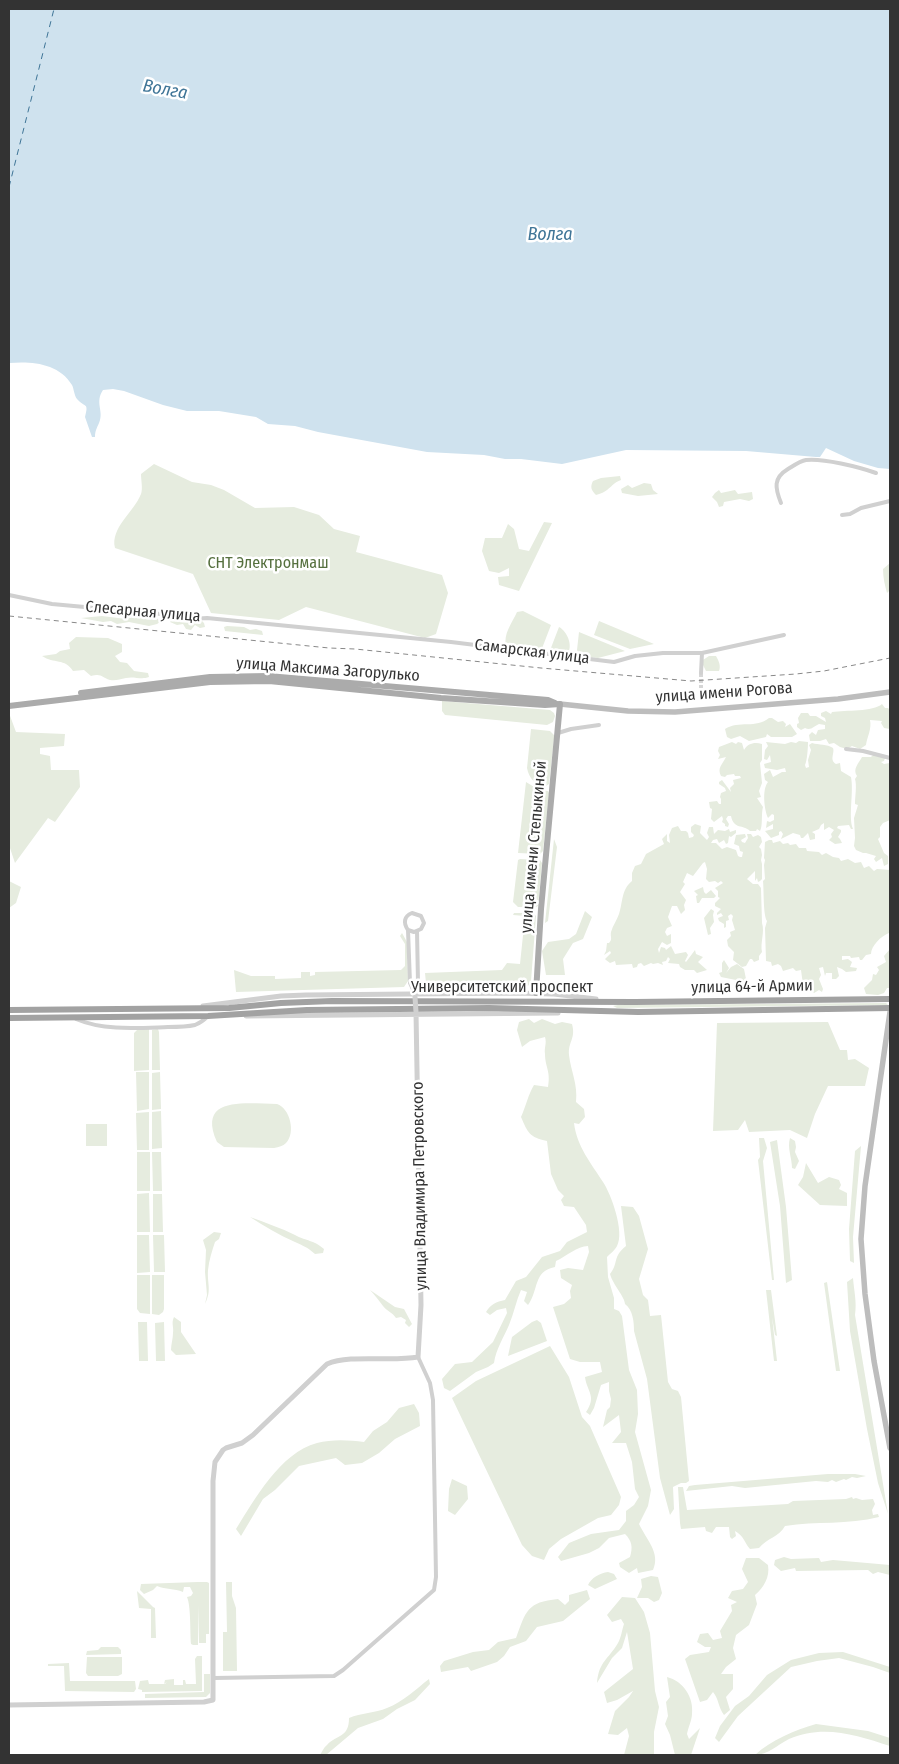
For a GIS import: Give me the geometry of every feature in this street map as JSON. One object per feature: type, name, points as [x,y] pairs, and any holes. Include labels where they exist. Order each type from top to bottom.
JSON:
[{"type":"highway","name":"улица 64-й Армии","points":[[614,1002],[890,999]]},
{"type":"highway","name":"Университетский проспект","points":[[9,1010],[229,1008],[332,1001],[614,1002]]},
{"type":"highway","name":"Университетский проспект","points":[[9,1018],[208,1016],[307,1010],[489,1008],[638,1012]]},
{"type":"highway","name":"улица 64-й Армии","points":[[638,1012],[890,1008]]},
{"type":"main road","name":"улица Максима Загорулько","points":[[9,702],[202,678],[268,676],[548,700],[558,704]]},
{"type":"main road","name":"улица Максима Загорулько","points":[[9,706],[202,682],[269,681],[441,698],[545,705],[558,704]]},
{"type":"main road","name":"улица имени Рогова","points":[[558,704],[628,711],[675,712],[838,700],[890,692]]},
{"type":"main road","name":"улица имени Степыкиной","points":[[536,993],[541,909],[558,733],[558,704]]},
{"type":"main road","points":[[536,993],[536,1001],[542,1009]]},
{"type":"main road","points":[[890,1012],[865,1186],[861,1239],[865,1294],[874,1360],[890,1448]]},
{"type":"street","points":[[781,503],[777,489],[777,479],[784,472],[805,460],[832,462],[863,468],[876,473]]},
{"type":"street","points":[[842,515],[890,501]]},
{"type":"street","name":"Слесарная улица","points":[[9,595],[52,604],[278,626]]},
{"type":"street","name":"Самарская улица","points":[[278,626],[451,642],[614,662],[635,656],[663,653],[702,653],[784,635]]},
{"type":"street","points":[[701,673],[702,653]]},
{"type":"street","points":[[558,733],[599,725]]},
{"type":"street","points":[[846,749],[890,758]]},
{"type":"street","points":[[408,930],[417,931],[423,926],[423,919],[418,913],[408,914],[404,923],[408,930],[410,983],[415,996]]},
{"type":"street","points":[[415,996],[418,983],[417,931]]},
{"type":"street","name":"Университетский проспект","points":[[184,1008],[282,996],[415,996],[536,993],[614,1002]]},
{"type":"street","name":"улица Владимира Петровского","points":[[415,996],[421,1305],[418,1357]]},
{"type":"street","name":"Университетский проспект","points":[[208,1016],[638,1012]]},
{"type":"street","points":[[72,1017],[88,1024],[111,1027],[150,1028],[188,1026],[199,1023],[208,1016]]},
{"type":"street","points":[[9,1705],[208,1702],[212,1700],[214,1678],[211,1565],[215,1462],[224,1449],[242,1443],[253,1435],[326,1364],[343,1360],[418,1357],[430,1383],[434,1400],[436,1577],[434,1590],[334,1676],[214,1678]]},
{"type":"green space","name":"СНТ Электронмаш","points":[[154,464],[192,482],[211,485],[224,490],[255,508],[294,507],[319,515],[334,529],[360,536],[356,552],[442,575],[448,593],[436,634],[425,638],[306,607],[279,620],[211,613],[193,574],[115,548],[114,541],[119,527],[141,494],[141,474]]},
{"type":"green space","points":[[620,476],[621,480],[604,492],[596,495],[592,490],[593,481]]},
{"type":"green space","points":[[644,483],[651,484],[653,490],[658,494],[638,496],[622,493],[621,489],[628,485],[632,488]]},
{"type":"green space","points":[[719,490],[721,493],[735,490],[738,494],[752,492],[753,499],[749,501],[740,499],[724,502],[723,506],[719,507],[712,497]]},
{"type":"green space","points":[[544,522],[552,523],[519,591],[499,585],[498,577],[509,576],[509,568],[499,573],[489,571],[482,551],[485,538],[502,538],[508,524],[514,529],[519,549],[529,551]]},
{"type":"green space","points":[[890,563],[890,590],[887,593],[883,569]]},
{"type":"green space","points":[[523,611],[551,625],[541,651],[506,646],[506,637],[511,624],[517,612]]},
{"type":"green space","points":[[102,616],[126,619],[133,617],[157,618],[160,622],[149,626],[129,622],[117,624],[111,621],[103,622],[81,618]]},
{"type":"green space","points":[[173,619],[201,620],[205,627],[200,628],[195,625],[191,630],[186,629],[183,624],[177,625],[170,622]]},
{"type":"green space","points":[[599,621],[654,644],[630,649],[594,635]]},
{"type":"green space","points":[[224,627],[244,627],[250,630],[256,629],[262,631],[263,635],[225,631]]},
{"type":"green space","points":[[559,627],[568,638],[570,646],[568,653],[549,653]]},
{"type":"green space","points":[[579,632],[625,651],[598,658],[580,656],[577,650]]},
{"type":"green space","points":[[76,637],[108,638],[122,644],[122,652],[115,656],[120,662],[127,663],[134,671],[148,673],[149,677],[110,680],[99,675],[91,676],[84,670],[73,671],[66,664],[42,656],[70,649],[69,643]]},
{"type":"green space","points":[[709,656],[716,656],[720,667],[719,671],[706,671],[702,663]]},
{"type":"green space","points":[[442,701],[550,710],[555,716],[553,722],[547,725],[445,715],[442,711]]},
{"type":"green space","points":[[882,704],[890,710],[890,729],[884,728],[881,723],[882,721],[870,720],[870,730],[866,745],[860,749],[852,746],[847,749],[834,743],[829,744],[826,739],[810,741],[809,735],[812,732],[816,735],[818,730],[825,729],[825,725],[819,724],[811,729],[805,728],[801,730],[797,727],[799,723],[798,718],[801,713],[808,713],[810,716],[816,716],[826,722],[821,713],[826,711],[831,714],[832,712],[878,707]]},
{"type":"green space","points":[[9,713],[16,732],[65,734],[64,746],[40,748],[40,754],[50,756],[51,770],[79,770],[80,787],[55,822],[48,818],[15,863],[9,845]]},
{"type":"green space","points":[[769,718],[778,722],[783,721],[786,724],[785,727],[790,724],[797,734],[792,737],[771,737],[767,734],[766,737],[749,741],[740,736],[731,739],[727,737],[725,729],[730,726],[759,723]]},
{"type":"green space","points":[[531,729],[550,731],[556,737],[554,739],[549,784],[546,786],[536,783],[528,772]]},
{"type":"green space","points":[[799,741],[808,742],[806,768],[809,767],[808,760],[811,750],[809,745],[812,743],[826,745],[833,748],[834,762],[836,764],[840,763],[841,771],[851,777],[851,818],[853,829],[849,825],[838,826],[837,828],[841,832],[838,837],[842,843],[835,844],[829,840],[834,830],[829,827],[824,830],[824,823],[819,829],[812,832],[815,834],[815,839],[810,840],[808,833],[803,838],[793,833],[781,839],[783,834],[781,831],[779,835],[771,838],[765,831],[773,829],[773,824],[766,828],[767,821],[774,820],[774,815],[772,814],[768,818],[765,810],[764,794],[768,782],[765,780],[764,774],[770,770],[773,777],[786,772],[785,768],[777,770],[765,768],[764,764],[771,762],[770,755],[767,760],[764,759],[765,750],[768,746],[766,742],[785,744]]},
{"type":"green space","points":[[732,742],[736,744],[738,742],[742,743],[744,750],[752,744],[762,744],[762,760],[760,763],[762,783],[759,791],[761,797],[757,798],[763,807],[760,831],[757,829],[756,831],[750,831],[736,825],[731,816],[728,816],[726,819],[729,824],[728,827],[722,822],[722,816],[714,822],[711,819],[712,809],[709,802],[717,801],[721,804],[721,793],[726,791],[719,782],[722,780],[731,792],[730,788],[734,784],[733,780],[741,778],[734,774],[725,777],[721,776],[720,773],[721,766],[726,757],[718,759],[720,755],[719,747]]},
{"type":"green space","points":[[873,755],[885,758],[881,762],[884,764],[890,763],[890,820],[883,823],[880,827],[880,837],[878,839],[884,853],[888,856],[888,864],[884,866],[882,858],[876,862],[874,859],[876,856],[856,850],[854,846],[854,818],[858,805],[855,804],[856,768],[862,757],[871,757]]},
{"type":"green space","points":[[526,782],[539,790],[548,791],[549,793],[543,851],[540,854],[518,853]]},
{"type":"green space","points":[[695,824],[701,826],[700,833],[707,840],[709,837],[707,833],[709,827],[713,827],[714,834],[718,830],[725,831],[729,829],[730,832],[736,830],[736,833],[731,837],[729,836],[728,843],[726,844],[724,840],[719,843],[717,839],[711,843],[716,843],[722,849],[727,847],[736,850],[740,857],[742,857],[743,852],[740,851],[739,846],[734,844],[736,835],[745,834],[746,837],[741,840],[745,843],[748,838],[747,834],[751,834],[753,837],[758,835],[761,837],[762,842],[759,847],[762,855],[762,879],[758,882],[757,878],[755,881],[755,871],[747,879],[753,884],[758,884],[761,888],[763,930],[762,952],[759,960],[754,962],[750,959],[746,966],[742,967],[733,960],[734,952],[728,946],[727,940],[731,936],[730,932],[735,930],[732,920],[733,916],[731,914],[728,916],[729,920],[726,921],[726,927],[724,928],[724,924],[718,918],[723,916],[721,913],[717,915],[721,909],[715,906],[715,903],[720,898],[715,888],[723,883],[721,881],[718,883],[715,881],[709,882],[706,879],[707,869],[705,862],[693,876],[687,873],[683,882],[685,884],[680,892],[686,900],[685,910],[681,914],[677,906],[672,906],[668,917],[672,926],[667,928],[665,932],[667,936],[671,934],[671,943],[667,945],[662,942],[658,949],[659,953],[661,947],[666,950],[671,946],[675,954],[686,952],[688,955],[686,962],[695,950],[696,954],[703,957],[698,962],[707,970],[697,973],[694,970],[685,970],[679,964],[668,963],[670,959],[668,957],[666,961],[662,962],[663,965],[651,963],[644,966],[641,963],[633,968],[632,964],[616,965],[615,961],[610,963],[605,959],[611,953],[610,951],[604,955],[607,943],[611,940],[611,932],[619,914],[624,892],[632,881],[632,873],[635,866],[641,864],[646,854],[664,844],[662,839],[667,834],[667,841],[670,843],[669,835],[672,828],[678,826],[681,831],[688,833],[689,838],[694,835],[691,832],[691,827]]},
{"type":"green space","points":[[554,839],[557,847],[548,921],[545,923]]},
{"type":"green space","points":[[772,840],[773,843],[780,841],[783,844],[796,844],[799,848],[806,848],[807,851],[819,852],[822,855],[826,853],[839,858],[841,861],[848,859],[855,863],[861,862],[864,868],[869,866],[874,871],[877,869],[890,870],[889,933],[877,942],[871,954],[866,955],[862,960],[859,957],[842,956],[842,960],[848,959],[852,962],[850,967],[857,968],[856,971],[846,972],[837,967],[839,976],[836,979],[832,979],[832,973],[826,973],[825,976],[823,967],[819,968],[822,992],[819,990],[814,993],[810,989],[806,989],[803,985],[801,970],[796,971],[793,968],[783,971],[778,964],[772,966],[771,962],[766,961],[765,928],[767,921],[764,908],[763,881],[765,879],[765,842]]},
{"type":"green space","points":[[518,860],[540,860],[542,863],[538,906],[536,907],[518,907],[513,902]]},
{"type":"green space","points":[[9,881],[21,887],[16,903],[9,908]]},
{"type":"green space","points":[[703,887],[706,894],[711,890],[716,896],[714,898],[702,898],[697,903],[696,896],[698,895],[694,891]]},
{"type":"green space","points":[[711,909],[714,911],[714,922],[710,928],[711,934],[708,935],[704,918]]},
{"type":"green space","points":[[585,911],[592,917],[583,939],[573,943],[563,959],[565,975],[546,975],[542,951],[548,942],[569,939],[576,934]]},
{"type":"green space","points":[[514,913],[533,913],[536,916],[531,981],[528,986],[431,987],[426,983],[425,973],[502,970],[507,963],[520,964],[525,916],[513,915]]},
{"type":"green space","points":[[402,933],[407,942],[408,981],[404,987],[236,992],[234,970],[251,976],[275,976],[275,979],[301,978],[301,972],[310,972],[310,976],[315,975],[315,972],[401,970],[405,966],[405,944],[400,936]]},
{"type":"green space","points":[[890,949],[889,988],[884,993],[878,995],[866,994],[864,988],[872,980],[873,974],[876,975],[879,970],[877,967],[886,962],[884,956]]},
{"type":"green space","points":[[724,960],[729,968],[726,973],[737,964],[744,969],[747,984],[751,985],[751,988],[738,989],[741,986],[736,980],[721,977],[719,973],[722,972]]},
{"type":"green space","points":[[886,1003],[888,1005],[617,1008],[613,1006],[618,1005]]},
{"type":"green space","points":[[529,1019],[534,1023],[542,1019],[555,1024],[562,1022],[572,1024],[573,1037],[569,1055],[575,1084],[576,1102],[584,1109],[585,1117],[579,1124],[574,1123],[576,1132],[585,1154],[606,1188],[618,1223],[619,1240],[617,1246],[607,1257],[608,1277],[614,1298],[614,1309],[619,1311],[622,1316],[629,1370],[637,1390],[638,1414],[635,1432],[651,1490],[648,1506],[639,1524],[654,1552],[655,1564],[653,1570],[638,1573],[637,1568],[629,1573],[620,1567],[619,1563],[630,1557],[631,1544],[625,1534],[609,1538],[599,1548],[589,1553],[561,1561],[558,1557],[569,1543],[591,1534],[619,1530],[626,1521],[626,1511],[634,1505],[639,1497],[635,1489],[632,1462],[626,1443],[612,1443],[621,1432],[619,1415],[603,1427],[607,1410],[610,1407],[609,1382],[601,1385],[590,1415],[586,1412],[591,1398],[585,1377],[602,1372],[600,1362],[580,1362],[570,1359],[553,1307],[564,1304],[571,1298],[570,1291],[572,1285],[561,1278],[560,1270],[568,1268],[583,1270],[589,1252],[588,1246],[576,1249],[556,1261],[555,1267],[543,1273],[537,1282],[528,1305],[524,1301],[527,1292],[521,1290],[509,1325],[496,1353],[494,1363],[476,1372],[450,1391],[444,1388],[442,1379],[455,1364],[472,1362],[493,1342],[507,1313],[506,1308],[497,1310],[490,1315],[486,1312],[490,1307],[505,1300],[516,1281],[526,1277],[542,1257],[560,1251],[567,1242],[587,1232],[586,1225],[574,1207],[564,1206],[561,1200],[564,1196],[558,1190],[551,1174],[547,1141],[530,1134],[521,1117],[534,1085],[548,1087],[549,1082],[545,1058],[545,1037],[530,1041],[522,1047],[517,1030],[519,1022]]},
{"type":"green space","points":[[828,1022],[840,1050],[847,1050],[848,1060],[855,1059],[869,1068],[865,1086],[828,1086],[815,1114],[807,1138],[790,1130],[749,1132],[745,1120],[738,1130],[713,1131],[717,1023]]},
{"type":"green space","points":[[149,1029],[149,1070],[134,1071],[134,1033],[137,1030]]},
{"type":"green space","points":[[158,1029],[160,1070],[152,1070],[152,1030]]},
{"type":"green space","points":[[136,1072],[149,1072],[149,1109],[137,1111]]},
{"type":"green space","points":[[160,1072],[161,1109],[152,1110],[152,1073]]},
{"type":"green space","points":[[252,1103],[282,1106],[290,1121],[291,1133],[284,1145],[274,1148],[224,1147],[217,1142],[212,1127],[213,1116],[219,1109],[228,1105]]},
{"type":"green space","points":[[161,1111],[162,1148],[152,1149],[152,1112]]},
{"type":"green space","points":[[149,1112],[149,1150],[137,1150],[136,1113]]},
{"type":"green space","points":[[86,1124],[107,1124],[107,1146],[86,1146]]},
{"type":"green space","points":[[759,1138],[764,1138],[767,1148],[763,1161],[774,1280],[772,1280],[758,1160],[760,1157]]},
{"type":"green space","points":[[790,1138],[795,1141],[795,1152],[799,1161],[795,1169],[792,1168],[789,1146]]},
{"type":"green space","points":[[777,1140],[786,1207],[792,1280],[786,1283],[780,1206],[770,1142]]},
{"type":"green space","points":[[861,1146],[853,1237],[854,1263],[850,1261],[849,1229],[855,1151]]},
{"type":"green space","points":[[137,1152],[150,1152],[150,1191],[137,1191]]},
{"type":"green space","points":[[152,1152],[161,1152],[162,1191],[153,1191]]},
{"type":"green space","points":[[806,1163],[818,1183],[829,1177],[839,1180],[841,1185],[839,1189],[847,1193],[847,1206],[820,1205],[798,1185],[803,1177]]},
{"type":"green space","points":[[149,1193],[150,1232],[137,1232],[137,1194]]},
{"type":"green space","points":[[153,1194],[162,1194],[163,1232],[153,1232]]},
{"type":"green space","points":[[621,1206],[633,1207],[639,1216],[648,1249],[639,1279],[643,1295],[648,1300],[650,1316],[661,1315],[668,1382],[672,1389],[678,1391],[681,1397],[689,1481],[673,1487],[674,1509],[670,1515],[660,1478],[647,1379],[634,1331],[634,1324],[630,1309],[625,1304],[610,1274],[619,1253],[626,1246]]},
{"type":"green space","points":[[250,1217],[316,1244],[324,1249],[323,1253],[315,1254]]},
{"type":"green space","points":[[214,1232],[221,1233],[219,1239],[215,1242],[210,1259],[208,1270],[209,1291],[205,1304],[207,1295],[206,1250],[203,1240]]},
{"type":"green space","points":[[137,1235],[149,1235],[150,1272],[137,1273]]},
{"type":"green space","points":[[153,1235],[164,1235],[165,1272],[154,1272]]},
{"type":"green space","points":[[137,1275],[150,1275],[150,1314],[140,1313],[137,1309]]},
{"type":"green space","points":[[152,1275],[164,1275],[164,1309],[159,1315],[152,1314]]},
{"type":"green space","points":[[853,1278],[856,1301],[855,1315],[888,1514],[878,1483],[850,1331],[847,1282]]},
{"type":"green space","points":[[827,1282],[840,1371],[836,1371],[824,1283]]},
{"type":"green space","points":[[370,1290],[395,1307],[404,1309],[412,1324],[409,1327],[405,1323],[406,1320],[401,1317],[396,1318]]},
{"type":"green space","points":[[766,1290],[771,1290],[777,1336],[775,1335],[772,1317],[777,1361],[774,1361]]},
{"type":"green space","points":[[174,1317],[181,1322],[181,1332],[196,1354],[176,1355],[171,1350]]},
{"type":"green space","points":[[537,1320],[541,1323],[547,1341],[508,1356],[512,1337]]},
{"type":"green space","points":[[138,1322],[147,1322],[148,1361],[139,1361]]},
{"type":"green space","points":[[164,1322],[165,1361],[156,1361],[155,1323]]},
{"type":"green space","points":[[550,1346],[569,1377],[582,1417],[590,1426],[621,1497],[619,1505],[611,1515],[598,1518],[561,1539],[549,1549],[544,1560],[532,1556],[522,1545],[452,1398],[476,1381]]},
{"type":"green space","points":[[414,1404],[419,1413],[420,1426],[395,1439],[379,1453],[362,1463],[345,1465],[336,1458],[299,1466],[263,1499],[241,1536],[236,1529],[251,1504],[270,1478],[291,1456],[317,1443],[340,1440],[364,1442],[373,1431],[387,1422],[399,1408]]},
{"type":"green space","points":[[828,1474],[866,1476],[852,1477],[836,1482],[832,1480],[828,1482],[816,1481],[745,1488],[732,1486],[686,1491],[689,1486],[695,1485]]},
{"type":"green space","points":[[452,1479],[467,1486],[468,1499],[455,1515],[448,1511],[449,1489]]},
{"type":"green space","points":[[678,1487],[683,1487],[687,1510],[788,1504],[793,1501],[846,1499],[852,1497],[853,1499],[862,1500],[873,1499],[875,1504],[872,1510],[873,1515],[878,1514],[879,1517],[856,1521],[785,1526],[780,1533],[759,1548],[750,1549],[742,1537],[735,1531],[736,1536],[732,1539],[730,1537],[729,1527],[716,1527],[712,1533],[706,1531],[705,1527],[681,1529]]},
{"type":"green space","points":[[784,1557],[791,1559],[819,1558],[821,1562],[833,1560],[890,1565],[890,1575],[878,1572],[873,1574],[868,1570],[796,1571],[795,1568],[781,1571],[774,1565],[775,1560]]},
{"type":"green space","points":[[746,1558],[759,1558],[768,1565],[768,1574],[764,1585],[755,1595],[757,1604],[749,1625],[736,1635],[733,1648],[736,1659],[721,1674],[733,1674],[733,1689],[726,1697],[730,1710],[724,1715],[713,1692],[707,1700],[700,1702],[685,1659],[690,1655],[709,1652],[711,1647],[705,1647],[697,1642],[700,1634],[708,1633],[713,1640],[722,1638],[720,1631],[732,1611],[731,1605],[737,1602],[728,1598],[732,1591],[743,1589],[748,1582],[742,1569]]},
{"type":"green space","points":[[608,1572],[614,1574],[617,1579],[595,1589],[588,1585],[596,1576]]},
{"type":"green space","points":[[651,1576],[658,1577],[662,1593],[659,1600],[654,1602],[648,1598],[637,1598],[642,1587],[641,1579]]},
{"type":"green space","points":[[226,1582],[232,1582],[232,1596],[236,1608],[237,1671],[223,1671],[223,1632],[227,1632]]},
{"type":"green space","points":[[209,1583],[209,1634],[206,1634],[206,1643],[199,1643],[198,1605],[198,1645],[191,1644],[190,1613],[187,1597],[193,1593],[190,1587],[184,1587],[183,1592],[157,1586],[144,1594],[140,1590],[141,1584]]},
{"type":"green space","points":[[587,1590],[590,1599],[563,1621],[537,1627],[526,1641],[510,1647],[497,1662],[471,1671],[468,1667],[441,1672],[440,1666],[444,1661],[473,1652],[489,1650],[498,1642],[516,1638],[522,1621],[534,1606],[548,1600],[558,1599],[565,1605],[569,1601],[569,1595]]},
{"type":"green space","points":[[137,1591],[155,1608],[156,1638],[151,1638],[151,1609],[139,1608]]},
{"type":"green space","points":[[622,1597],[635,1598],[644,1612],[650,1633],[655,1691],[659,1707],[654,1732],[654,1755],[624,1755],[629,1736],[627,1728],[618,1735],[608,1734],[615,1711],[633,1691],[607,1703],[604,1692],[633,1669],[627,1632],[622,1648],[612,1658],[597,1683],[602,1665],[621,1636],[624,1624],[621,1619],[612,1622],[607,1615]]},
{"type":"green space","points":[[101,1647],[118,1647],[121,1650],[121,1654],[86,1655],[87,1651],[98,1650]]},
{"type":"green space","points":[[843,1652],[890,1667],[890,1673],[839,1658],[791,1667],[738,1716],[719,1742],[715,1738],[720,1726],[735,1706],[749,1696],[767,1675],[791,1660],[819,1653]]},
{"type":"green space","points":[[197,1656],[202,1656],[202,1691],[142,1692],[142,1690],[138,1689],[140,1681],[148,1680],[149,1684],[164,1684],[165,1680],[174,1679],[174,1685],[183,1685],[183,1680],[185,1680],[186,1684],[196,1684],[195,1659]]},
{"type":"green space","points":[[87,1657],[122,1657],[122,1674],[118,1676],[88,1676],[86,1673]]},
{"type":"green space","points":[[69,1663],[70,1681],[135,1681],[136,1689],[134,1692],[65,1691],[64,1666],[48,1666],[48,1664]]},
{"type":"green space","points":[[204,1674],[210,1674],[210,1693],[206,1697],[145,1698],[145,1694],[204,1692]]},
{"type":"green space","points":[[667,1677],[678,1682],[689,1696],[692,1708],[687,1734],[689,1739],[700,1728],[691,1755],[675,1755],[665,1724],[668,1716],[666,1702],[670,1697]]},
{"type":"green space","points":[[429,1679],[430,1684],[415,1700],[383,1719],[358,1728],[326,1755],[320,1755],[326,1746],[345,1732],[349,1718],[382,1710],[393,1705]]},
{"type":"green space","points":[[816,1724],[868,1731],[890,1738],[890,1746],[853,1735],[814,1732],[789,1739],[768,1752],[755,1755],[784,1736]]},
{"type":"water","name":"Волга","points":[[9,9],[890,9],[890,469],[878,468],[854,461],[826,448],[820,457],[746,451],[626,450],[562,464],[505,459],[484,455],[427,452],[295,426],[268,424],[256,417],[219,411],[187,411],[113,389],[103,390],[101,394],[99,402],[100,420],[95,437],[92,437],[85,417],[86,406],[77,399],[72,385],[60,372],[35,363],[9,363]]},
{"type":"ferry route","points":[[9,187],[54,9]]},
{"type":"tunnel","points":[[701,673],[701,688]]},
{"type":"railway","points":[[9,616],[691,681],[824,671],[890,658]]}]
